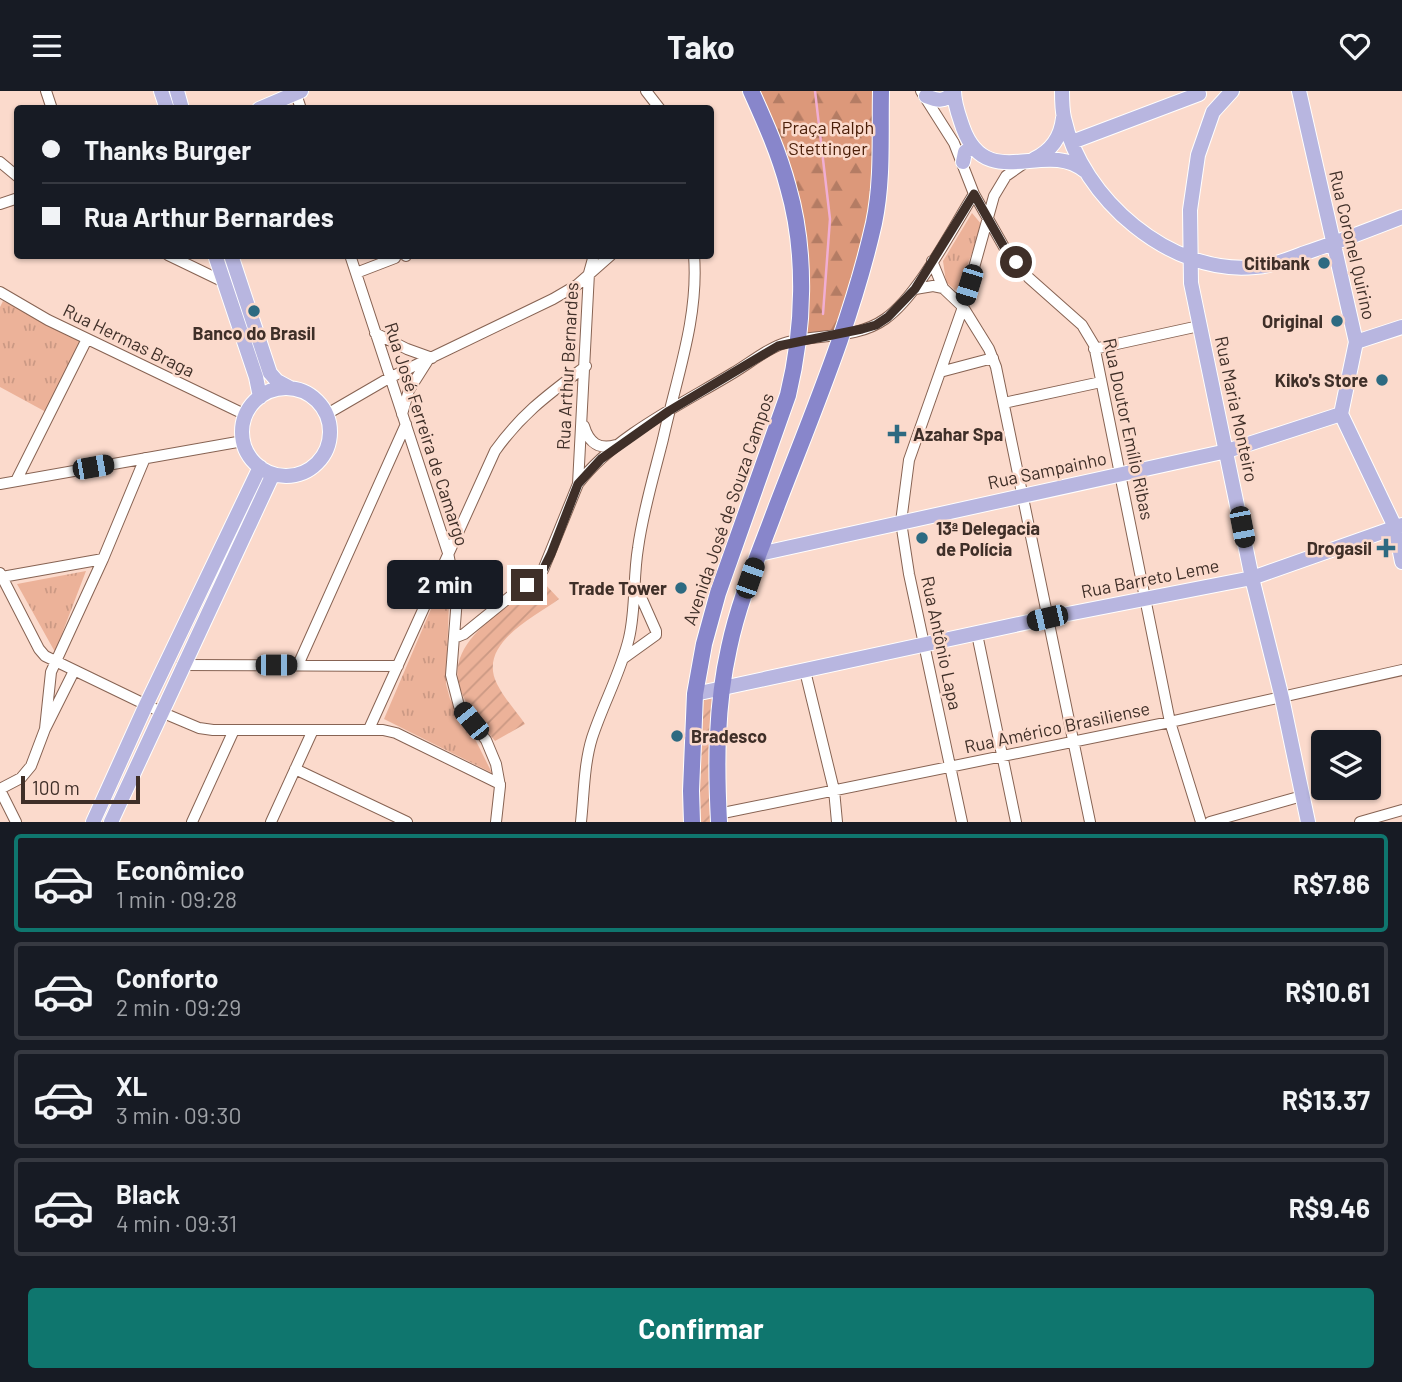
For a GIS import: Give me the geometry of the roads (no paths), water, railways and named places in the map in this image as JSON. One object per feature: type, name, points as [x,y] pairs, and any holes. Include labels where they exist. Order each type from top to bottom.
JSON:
[{"type":"highway","name":"Avenida José de Souza Campos","points":[[692,822],[695,694],[708,624],[788,395],[798,340],[800,288],[796,219],[778,153],[751,91]]},
{"type":"highway","points":[[719,818],[716,779],[721,688],[736,620],[842,334],[874,220],[881,169],[881,91]]},
{"type":"highway","points":[[756,484],[742,546],[746,553],[759,554]]},
{"type":"main road","points":[[1026,162],[1044,154],[1062,129],[1062,91]]},
{"type":"main road","name":"Rua Maria Monteiro","points":[[1232,91],[1213,112],[1198,155],[1190,209],[1191,283],[1252,578],[1282,698],[1308,822]]},
{"type":"main road","name":"Rua Coronel Quirino","points":[[1299,91],[1356,342],[1341,414]]},
{"type":"main road","points":[[267,105],[297,92]]},
{"type":"main road","points":[[923,94],[937,101],[947,99],[954,92]]},
{"type":"main road","points":[[954,92],[959,115],[972,147],[987,158],[998,163],[1069,160],[1087,173]]},
{"type":"main road","points":[[1072,142],[1198,93],[1213,112]]},
{"type":"main road","points":[[1063,116],[1087,173],[1111,205],[1152,239],[1176,254],[1189,258],[1225,267],[1257,267],[1333,244],[1402,217]]},
{"type":"main road","points":[[963,162],[965,152],[972,147]]},
{"type":"main road","points":[[216,259],[256,377],[260,397]]},
{"type":"main road","points":[[232,259],[270,373],[292,389],[312,397],[327,414],[330,442],[319,461],[302,473],[288,476],[267,471],[252,460],[243,442],[242,433],[246,415],[260,397],[269,392],[292,389]]},
{"type":"main road","points":[[1356,342],[1402,327]]},
{"type":"main road","points":[[1341,414],[1398,526],[1402,562]]},
{"type":"main road","name":"Rua Sampainho","points":[[759,554],[1227,451],[1341,414]]},
{"type":"main road","points":[[111,822],[267,471]]},
{"type":"main road","points":[[93,822],[146,705],[267,471]]},
{"type":"main road","name":"Rua Barreto Leme","points":[[695,694],[1047,618],[1252,578],[1398,526]]},
{"type":"street","points":[[646,91],[657,105]]},
{"type":"street","name":"Rua Doutor Emílio Ribas","points":[[923,94],[954,143],[974,194],[1004,247],[1030,278],[1090,335],[1121,474],[1170,722],[1201,822]]},
{"type":"street","points":[[0,162],[14,174]]},
{"type":"street","name":"Rua Antônio Lapa","points":[[962,822],[901,522],[909,460],[963,307],[999,185],[1006,176],[1026,162]]},
{"type":"street","points":[[578,484],[601,459],[622,443],[669,411],[778,346],[876,325],[898,309],[915,289],[974,194]]},
{"type":"street","points":[[176,259],[224,282]]},
{"type":"street","points":[[198,270],[210,265],[213,259]]},
{"type":"street","name":"Rua José Ferreira de Camargo","points":[[351,259],[448,553],[457,598],[450,675],[460,706],[486,740],[496,764],[500,784],[496,822]]},
{"type":"street","points":[[356,273],[394,259]]},
{"type":"street","name":"Rua Arthur Bernardes","points":[[454,638],[464,634],[543,570],[578,484],[589,273],[593,259]]},
{"type":"street","points":[[327,414],[389,378],[553,299],[577,285],[606,259]]},
{"type":"street","points":[[581,822],[591,741],[608,691],[624,658],[634,614],[638,547],[669,411],[681,372],[690,319],[694,259]]},
{"type":"street","points":[[932,261],[943,288],[963,307],[993,358],[1090,822]]},
{"type":"street","points":[[915,289],[933,286],[943,288]]},
{"type":"street","name":"Rua Hermas Braga","points":[[0,292],[48,320],[246,415]]},
{"type":"street","points":[[1094,349],[1199,326]]},
{"type":"street","points":[[375,333],[430,358]]},
{"type":"street","points":[[16,481],[87,339]]},
{"type":"street","points":[[298,666],[404,419],[409,390],[430,358]]},
{"type":"street","points":[[940,372],[993,358]]},
{"type":"street","points":[[369,729],[484,472],[513,426],[530,409],[586,366]]},
{"type":"street","points":[[1004,403],[1101,382]]},
{"type":"street","points":[[582,416],[586,431],[594,444],[608,447],[622,443]]},
{"type":"street","points":[[0,484],[243,442]]},
{"type":"street","points":[[45,729],[49,678],[145,458]]},
{"type":"street","points":[[103,559],[1,575],[45,656],[199,728],[369,729],[396,733],[500,784]]},
{"type":"street","points":[[624,658],[656,635],[635,584]]},
{"type":"street","points":[[977,634],[1016,822]]},
{"type":"street","points":[[182,665],[398,666]]},
{"type":"street","name":"Rua Américo Brasiliense","points":[[719,818],[834,790],[1170,722],[1402,670]]},
{"type":"street","points":[[16,822],[0,790],[21,778],[31,766],[45,729],[74,671]]},
{"type":"street","points":[[805,671],[834,790],[837,822]]},
{"type":"street","points":[[192,822],[234,730]]},
{"type":"street","points":[[271,822],[313,730]]},
{"type":"street","points":[[295,769],[407,822]]},
{"type":"street","points":[[1210,822],[1302,796]]},
{"type":"street","points":[[1360,822],[1402,810]]},
{"type":"waterway","points":[[815,91],[830,219],[823,314]]},
{"type":"place","name":"Citibank","points":[[1324,263]]},
{"type":"place","name":"Banco do Brasil","points":[[254,311]]},
{"type":"place","name":"Original","points":[[1337,321]]},
{"type":"place","name":"Kiko's Store","points":[[1382,380]]},
{"type":"place","name":"Azahar Spa","points":[[897,434]]},
{"type":"place","name":"13ª Delegacia de Polícia","points":[[922,538]]},
{"type":"place","name":"Drogasil","points":[[1386,548]]},
{"type":"place","name":"Trade Tower","points":[[681,588]]},
{"type":"place","name":"Bradesco","points":[[677,736]]},
{"type":"park label","name":"Praça Ralph Stettinger","points":[[828,138]]}]
